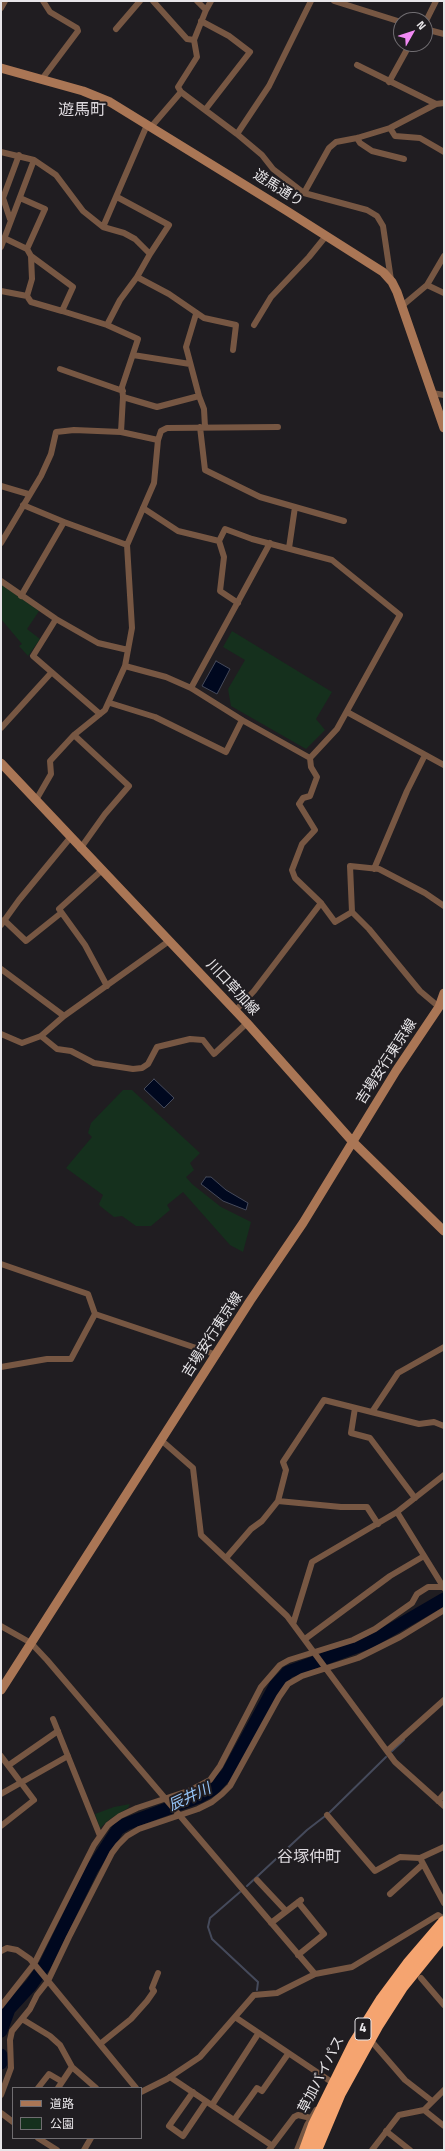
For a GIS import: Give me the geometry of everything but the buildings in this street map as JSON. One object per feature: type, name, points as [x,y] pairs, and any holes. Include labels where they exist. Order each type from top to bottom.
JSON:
[{"type":"highway","name":"草加バイパス","points":[[305,2150],[314,2125],[332,2086],[354,2044],[382,1999],[444,1920]]},
{"type":"highway","name":"草加バイパス","points":[[316,2150],[326,2125],[363,2049],[387,2009],[414,1971],[444,1935]]},
{"type":"main road","name":"遊馬通り","points":[[1,68],[96,96],[149,126],[376,268],[392,282],[402,306],[444,428]]},
{"type":"main road","name":"川口草加線","points":[[1,764],[80,849],[247,1023],[352,1142],[444,1230]]},
{"type":"main road","name":"吉場安行東京線","points":[[1,1690],[161,1440],[306,1218],[396,1071],[439,1007],[444,993]]},
{"type":"street","points":[[1,8],[5,1]]},
{"type":"street","points":[[42,79],[78,31],[77,28],[50,12],[43,1]]},
{"type":"street","points":[[116,29],[140,1]]},
{"type":"street","points":[[153,1],[187,39],[194,40]]},
{"type":"street","points":[[198,1],[206,10]]},
{"type":"street","points":[[212,1],[206,10],[194,40],[197,57],[178,87],[181,92],[237,134],[262,156],[273,169],[304,193],[367,210],[377,216],[383,226],[392,282]]},
{"type":"street","points":[[237,134],[269,86],[311,1]]},
{"type":"street","points":[[334,1],[393,19]]},
{"type":"street","points":[[430,12],[436,1]]},
{"type":"street","points":[[201,21],[229,36],[250,52],[205,110]]},
{"type":"street","points":[[433,31],[444,34]]},
{"type":"street","points":[[389,82],[406,52]]},
{"type":"street","points":[[357,65],[436,104]]},
{"type":"street","points":[[103,227],[149,126],[181,92]]},
{"type":"street","points":[[304,193],[329,148],[336,142],[357,138],[390,128],[436,104],[444,103]]},
{"type":"street","points":[[390,128],[395,136],[420,138],[444,152]]},
{"type":"street","points":[[357,138],[360,144],[372,151],[404,159]]},
{"type":"street","points":[[1,152],[19,155],[34,160],[56,175],[83,210],[103,227],[124,233],[135,239],[150,254]]},
{"type":"street","points":[[10,219],[3,198],[19,155]]},
{"type":"street","points":[[1,247],[10,219],[20,198],[34,160]]},
{"type":"street","points":[[106,325],[120,300],[137,277],[169,225],[117,197]]},
{"type":"street","points":[[20,198],[45,209],[27,250]]},
{"type":"street","points":[[254,325],[271,297],[309,257],[326,236]]},
{"type":"street","points":[[4,238],[27,250],[31,256],[73,286],[62,311]]},
{"type":"street","points":[[31,256],[32,279],[28,296],[31,302],[106,325],[138,339],[122,387],[121,432]]},
{"type":"street","points":[[402,306],[427,285],[444,256]]},
{"type":"street","points":[[137,277],[169,294],[196,314],[204,318],[236,325],[233,350]]},
{"type":"street","points":[[427,285],[444,293]]},
{"type":"street","points":[[1,291],[28,296]]},
{"type":"street","points":[[196,314],[186,347],[204,409],[203,427],[205,470],[260,497],[344,521]]},
{"type":"street","points":[[133,355],[190,364]]},
{"type":"street","points":[[60,370],[157,407],[199,396]]},
{"type":"street","points":[[432,393],[444,395]]},
{"type":"street","points":[[36,800],[51,774],[50,760],[74,735],[100,714],[110,703],[125,666],[132,628],[127,546],[154,483],[158,440],[161,431],[167,428],[278,427]]},
{"type":"street","points":[[1,543],[28,494],[41,476],[51,454],[56,432],[74,430],[121,432],[158,440]]},
{"type":"street","points":[[1,486],[28,494]]},
{"type":"street","points":[[22,505],[127,546]]},
{"type":"street","points":[[289,548],[295,507]]},
{"type":"street","points":[[143,508],[178,531],[220,541]]},
{"type":"street","points":[[21,596],[64,522]]},
{"type":"street","points":[[238,603],[220,591],[224,557],[220,541],[225,529],[252,539],[332,560],[400,615],[337,729],[310,758],[311,767],[317,778],[310,796],[302,798],[299,804],[315,830],[302,844],[292,870],[295,878],[321,904],[335,922],[352,912]]},
{"type":"street","points":[[191,688],[270,543]]},
{"type":"street","points":[[1,581],[56,619],[98,642],[128,650]]},
{"type":"street","points":[[56,619],[33,656],[100,714]]},
{"type":"street","points":[[125,666],[166,676],[191,688],[242,720],[310,758]]},
{"type":"street","points":[[1,728],[51,673]]},
{"type":"street","points":[[110,703],[155,717],[226,752],[242,720]]},
{"type":"street","points":[[347,712],[444,765]]},
{"type":"street","points":[[74,735],[129,786],[105,814],[80,849]]},
{"type":"street","points":[[374,869],[407,791],[425,755]]},
{"type":"street","points":[[61,913],[26,941],[3,923],[70,838]]},
{"type":"street","points":[[439,1007],[420,992],[369,929],[352,912],[350,866],[379,870],[425,892],[444,906]]},
{"type":"street","points":[[101,871],[59,909],[85,944],[106,986]]},
{"type":"street","points":[[235,1011],[254,991],[321,904]]},
{"type":"street","points":[[1,1034],[22,1043],[41,1036],[64,1016],[169,941]]},
{"type":"street","points":[[1,969],[64,1016]]},
{"type":"street","points":[[41,1036],[57,1049],[71,1051],[94,1063],[133,1070],[142,1068],[148,1064],[157,1047],[190,1039],[202,1040],[214,1054],[247,1023]]},
{"type":"street","points":[[1,1264],[88,1294],[95,1314],[71,1359],[47,1359],[1,1367]]},
{"type":"street","points":[[95,1314],[217,1355]]},
{"type":"street","points":[[372,1412],[398,1373],[444,1347]]},
{"type":"street","points":[[226,1558],[251,1528],[262,1521],[278,1501],[286,1470],[283,1462],[324,1400],[419,1424],[434,1422],[444,1426]]},
{"type":"street","points":[[355,1408],[351,1433],[370,1438],[415,1498]]},
{"type":"street","points":[[161,1440],[193,1468],[201,1535],[293,1624],[395,1762],[444,1806]]},
{"type":"street","points":[[293,1624],[312,1562],[397,1512],[444,1475]]},
{"type":"street","points":[[278,1501],[341,1507],[367,1507],[378,1524]]},
{"type":"street","points":[[397,1512],[444,1587]]},
{"type":"street","points":[[305,1639],[390,1576],[424,1556]]},
{"type":"street","points":[[2,2001],[35,1965],[84,1864],[108,1825],[120,1816],[200,1787],[210,1780],[220,1766],[261,1687],[280,1666],[290,1660],[353,1640],[375,1629],[412,1603],[417,1594],[428,1587],[444,1587]]},
{"type":"street","points":[[1,2095],[11,2068],[10,2040],[12,2031],[22,2019],[47,1979],[104,1867],[118,1845],[127,1836],[140,1829],[212,1802],[230,1786],[279,1696],[288,1684],[302,1676],[324,1667],[358,1658],[400,1637],[444,1610]]},
{"type":"street","points":[[1,1626],[31,1643],[315,1974]]},
{"type":"street","points":[[387,1751],[444,1700]]},
{"type":"street","points":[[53,1719],[100,1836]]},
{"type":"street","points":[[9,1765],[58,1731]]},
{"type":"street","points":[[1,1756],[23,1783],[34,1800],[1,1826]]},
{"type":"street","points":[[1,1794],[23,1783],[68,1756]]},
{"type":"street","points":[[438,1801],[444,1794]]},
{"type":"street","points":[[327,1816],[375,1871],[400,1857],[421,1861]]},
{"type":"street","points":[[390,1894],[421,1861],[444,1847]]},
{"type":"street","points":[[421,1861],[444,1903]]},
{"type":"street","points":[[257,1880],[286,1911]]},
{"type":"street","points":[[271,1923],[300,1901],[324,1934],[298,1954]]},
{"type":"street","points":[[142,2091],[170,2077],[200,2058],[254,1996],[277,1992],[315,1974],[352,1967],[438,1915],[444,1920]]},
{"type":"street","points":[[1,1951],[7,1948],[17,1950],[35,1965],[135,2087]]},
{"type":"street","points":[[100,2044],[148,2002],[154,1991],[152,1988],[158,1973]]},
{"type":"street","points":[[421,1978],[444,2005]]},
{"type":"street","points":[[235,2018],[332,2086],[311,2118],[297,2150]]},
{"type":"street","points":[[22,2019],[50,2036],[60,2045],[72,2067],[95,2087]]},
{"type":"street","points":[[193,2092],[169,2126],[183,2136],[209,2103],[258,2034]]},
{"type":"street","points":[[373,2043],[405,2080],[432,2101]]},
{"type":"street","points":[[234,2120],[257,2088],[262,2091],[288,2054]]},
{"type":"street","points":[[58,2087],[61,2081],[72,2067]]},
{"type":"street","points":[[39,2087],[49,2074],[61,2081]]},
{"type":"street","points":[[170,2077],[234,2120],[270,2148],[294,2117],[298,2115],[311,2118]]},
{"type":"street","points":[[372,2150],[399,2115],[424,2110],[444,2090]]},
{"type":"street","points":[[424,2110],[444,2126]]},
{"type":"street","points":[[1,2113],[12,2120]]},
{"type":"street","points":[[323,2150],[326,2125]]},
{"type":"street","points":[[386,2131],[410,2150]]},
{"type":"street","points":[[41,2139],[46,2147],[57,2150]]},
{"type":"street","points":[[84,2150],[90,2139]]},
{"type":"green space","points":[[1,584],[39,611],[27,629],[40,639],[28,656],[19,646],[22,644],[1,619]]},
{"type":"green space","points":[[232,631],[332,692],[316,719],[325,730],[306,749],[231,706],[228,689],[245,660],[223,647]]},
{"type":"green space","points":[[123,1090],[132,1090],[200,1153],[190,1163],[194,1170],[186,1177],[192,1184],[221,1207],[251,1222],[243,1252],[230,1245],[183,1192],[167,1205],[170,1210],[151,1226],[136,1226],[122,1216],[114,1217],[100,1206],[99,1204],[103,1195],[66,1168],[92,1137],[88,1133],[91,1123]]},
{"type":"green space","points":[[130,1804],[128,1808],[110,1819],[100,1828],[95,1814],[114,1807]]},
{"type":"water","points":[[216,661],[230,669],[217,694],[202,686]]},
{"type":"water","points":[[154,1079],[174,1098],[164,1108],[144,1089]]},
{"type":"water","points":[[206,1177],[211,1177],[226,1190],[248,1203],[246,1210],[223,1201],[201,1184]]},
{"type":"waterway","name":"辰井川","points":[[1,2031],[9,2009],[31,1985],[45,1965],[92,1869],[118,1829],[126,1824],[199,1797],[213,1789],[227,1774],[275,1686],[288,1672],[370,1642],[444,1599]]},
{"type":"waterway","points":[[392,1751],[404,1740]]},
{"type":"waterway","points":[[247,1886],[307,1830],[329,1813],[386,1757]]},
{"type":"waterway","points":[[240,1892],[210,1918],[208,1927],[212,1939],[258,1982],[257,1990]]},
{"type":"waterway","name":"辰井川","points":[[1,2055],[1,2063]]},
{"type":"district","name":"遊馬町","points":[[82,111]]},
{"type":"district","name":"谷塚仲町","points":[[309,1858]]}]
